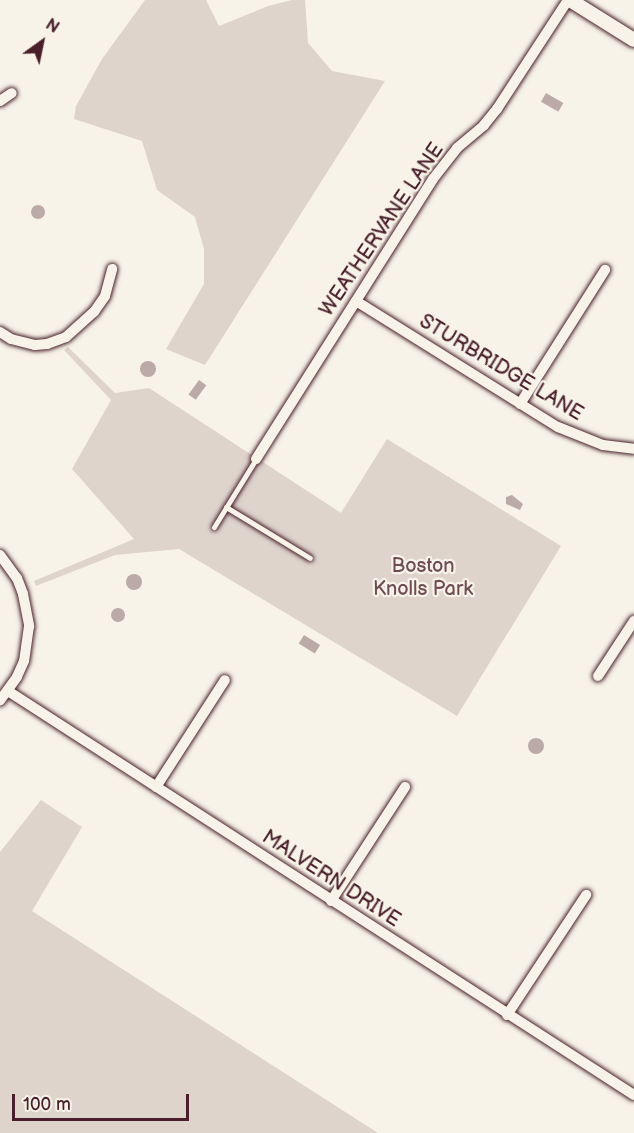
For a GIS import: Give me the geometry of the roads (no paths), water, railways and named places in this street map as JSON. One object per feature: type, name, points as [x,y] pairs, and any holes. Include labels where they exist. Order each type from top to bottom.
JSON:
[{"type":"street","points":[[569,0],[634,40]]},
{"type":"street","name":"WEATHERVANE LANE","points":[[256,459],[442,165],[497,109],[569,0]]},
{"type":"street","points":[[0,101],[12,93]]},
{"type":"street","points":[[0,332],[12,339],[35,345],[47,344],[66,337],[94,312],[105,296],[112,269]]},
{"type":"street","points":[[520,404],[605,270]]},
{"type":"street","name":"STURBRIDGE LANE","points":[[356,301],[558,428],[580,437],[634,449]]},
{"type":"street","points":[[0,555],[17,578],[23,594],[29,626],[24,662],[8,691],[0,700]]},
{"type":"street","points":[[598,676],[634,621]]},
{"type":"street","points":[[156,787],[225,680]]},
{"type":"street","name":"MALVERN DRIVE","points":[[8,691],[634,1095]]},
{"type":"street","points":[[331,901],[405,787]]},
{"type":"street","points":[[507,1015],[586,895]]},
{"type":"lane","points":[[214,527],[256,459]]},
{"type":"lane","points":[[226,507],[310,558]]},
{"type":"park label","name":"Boston Knolls Park","points":[[423,578]]}]
